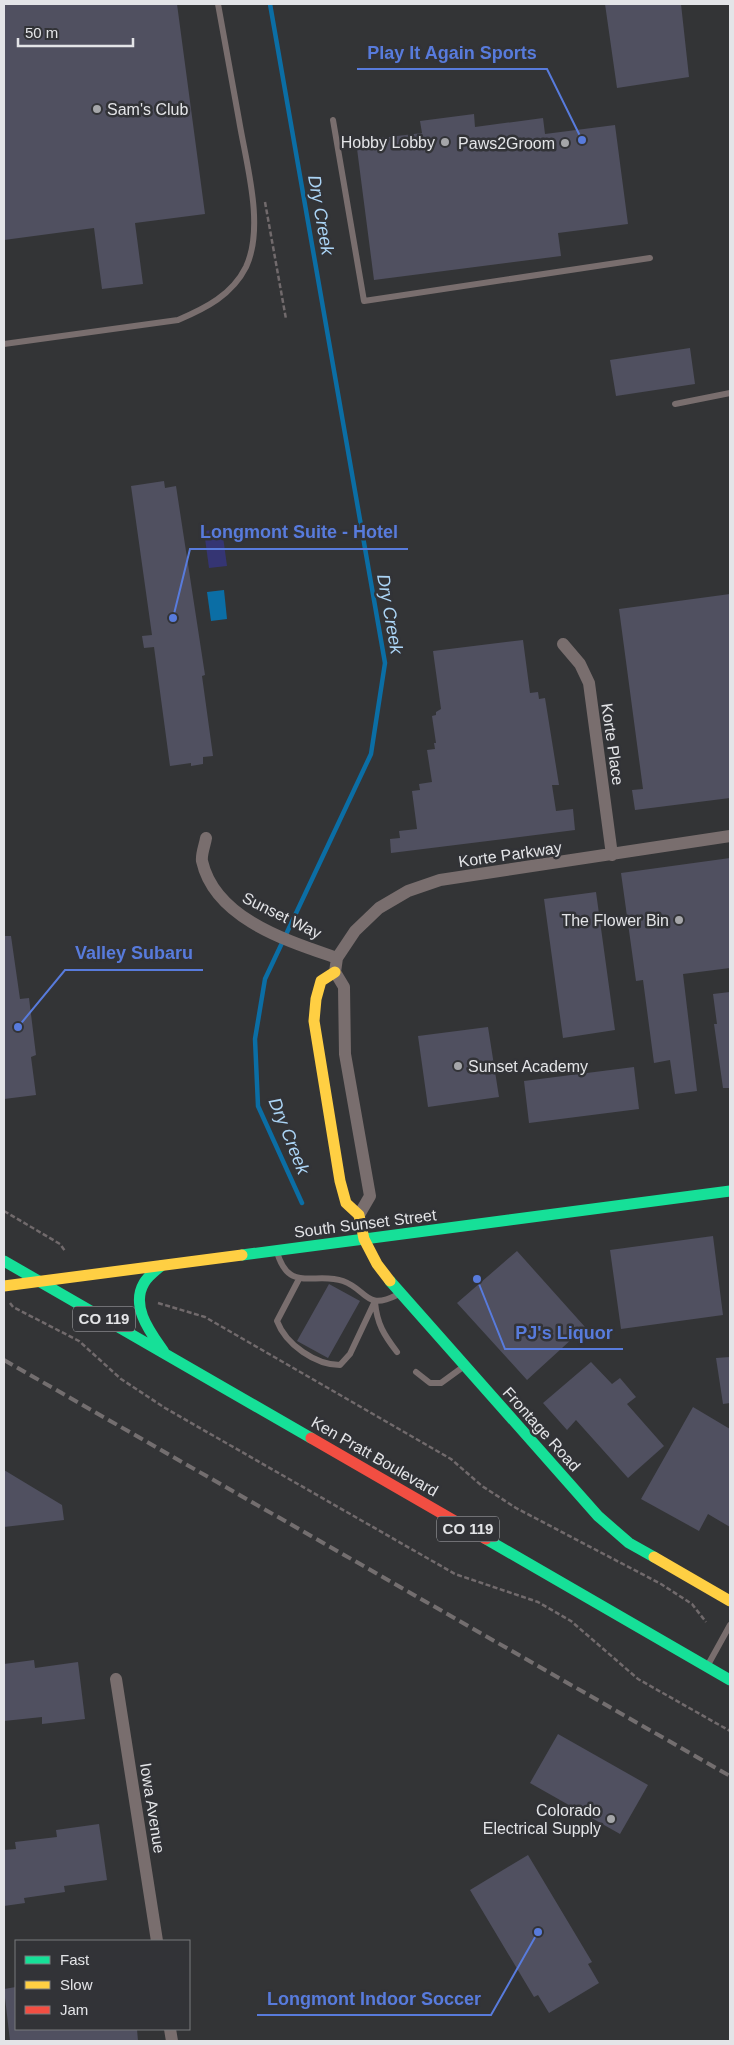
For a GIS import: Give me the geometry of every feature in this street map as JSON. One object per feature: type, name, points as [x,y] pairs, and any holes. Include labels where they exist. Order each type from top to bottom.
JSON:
[{"type":"main road","points":[[335,972],[321,981],[316,999],[314,1021],[340,1181],[346,1203],[359,1215],[364,1239]]},
{"type":"main road","name":"South Sunset Street","points":[[4,1286],[730,1191]]},
{"type":"main road","name":"Frontage Road","points":[[364,1239],[377,1264],[400,1293],[598,1516],[621,1537],[730,1601]]},
{"type":"main road","name":"Ken Pratt Boulevard","points":[[4,1261],[730,1680]]},
{"type":"main road","points":[[161,1266],[145,1282],[140,1296],[141,1314],[149,1330],[168,1357]]},
{"type":"street","name":"Korte Place","points":[[563,644],[580,664],[589,682],[612,855]]},
{"type":"street","name":"Korte Parkway","points":[[335,972],[337,958],[361,926],[379,908],[408,891],[440,880],[730,836]]},
{"type":"street","name":"Sunset Way","points":[[206,838],[202,859],[213,886],[230,908],[267,930],[337,958]]},
{"type":"street","points":[[335,972],[344,987],[345,1054],[370,1196],[359,1215]]},
{"type":"street","name":"Iowa Avenue","points":[[116,1680],[157,1940]]},
{"type":"lane","points":[[4,344],[178,320],[201,310],[224,296],[236,282],[246,266],[252,249],[253,202],[218,4]]},
{"type":"lane","points":[[333,120],[364,302],[650,258]]},
{"type":"lane","points":[[675,404],[730,393]]},
{"type":"lane","points":[[277,1251],[280,1263],[289,1273],[299,1279],[335,1279],[344,1281],[375,1301],[384,1301],[400,1293]]},
{"type":"lane","points":[[299,1279],[277,1321],[280,1330],[293,1344],[327,1365],[340,1365],[350,1354],[375,1301]]},
{"type":"lane","points":[[375,1301],[377,1321],[381,1331],[397,1352]]},
{"type":"lane","points":[[416,1372],[430,1383],[441,1383],[464,1366]]},
{"type":"lane","points":[[707,1666],[730,1624]]},
{"type":"path","points":[[4,1211],[60,1244],[65,1251]]},
{"type":"path","points":[[152,1301],[205,1317],[378,1416],[451,1459],[482,1486],[516,1508],[677,1594],[692,1604],[706,1622]]},
{"type":"path","points":[[9,1302],[13,1307],[79,1341],[121,1378],[165,1408],[455,1574],[538,1602],[571,1621],[638,1679],[730,1731]]},
{"type":"shaded area","points":[[222,529],[227,566],[209,568],[204,531]]},
{"type":"water","points":[[224,590],[227,619],[211,621],[207,592]]},
{"type":"building","name":"Sam's Club","points":[[4,4],[177,4],[205,214],[135,223],[143,284],[102,289],[94,228],[4,240]]},
{"type":"building","points":[[605,4],[681,4],[689,77],[617,88]]},
{"type":"building","points":[[474,114],[475,127],[543,118],[545,134],[615,125],[628,224],[558,233],[561,256],[374,280],[356,141],[422,133],[420,121]]},
{"type":"building","points":[[690,348],[695,384],[616,396],[610,360]]},
{"type":"building","points":[[164,481],[165,488],[176,486],[205,675],[202,676],[213,756],[203,757],[203,764],[191,766],[191,763],[170,766],[154,647],[144,648],[142,636],[152,635],[131,486]]},
{"type":"building","points":[[730,594],[730,798],[635,810],[632,790],[643,789],[619,609]]},
{"type":"building","points":[[523,640],[530,693],[538,692],[539,699],[545,698],[559,785],[552,785],[556,811],[573,809],[575,830],[391,853],[390,839],[400,838],[399,831],[417,829],[412,791],[420,790],[419,784],[432,782],[427,750],[435,749],[434,743],[436,743],[432,716],[436,715],[436,712],[441,709],[433,651]]},
{"type":"building","name":"The Flower Bin","points":[[730,858],[730,968],[683,974],[697,1091],[675,1094],[670,1060],[654,1063],[643,980],[636,981],[621,873]]},
{"type":"building","points":[[596,892],[615,1030],[563,1038],[544,899]]},
{"type":"building","points":[[4,936],[11,936],[20,999],[29,998],[36,1055],[31,1057],[36,1095],[4,1099]]},
{"type":"building","points":[[730,992],[730,1088],[723,1088],[714,1024],[717,1024],[713,994]]},
{"type":"building","name":"Sunset Academy","points":[[488,1027],[499,1097],[428,1107],[418,1036]]},
{"type":"building","points":[[634,1067],[639,1109],[529,1123],[524,1081]]},
{"type":"building","points":[[713,1236],[723,1315],[621,1329],[610,1250]]},
{"type":"building","points":[[517,1251],[585,1327],[527,1380],[457,1303]]},
{"type":"building","points":[[329,1284],[360,1301],[328,1358],[297,1341]]},
{"type":"building","points":[[730,1357],[730,1403],[723,1404],[716,1358]]},
{"type":"building","points":[[591,1362],[612,1384],[620,1378],[636,1397],[627,1404],[664,1446],[628,1478],[576,1420],[567,1430],[543,1403]]},
{"type":"building","points":[[693,1407],[730,1429],[730,1527],[708,1514],[699,1531],[641,1499]]},
{"type":"building","points":[[4,1470],[62,1505],[64,1520],[4,1527]]},
{"type":"building","points":[[34,1660],[35,1668],[78,1662],[85,1719],[42,1724],[42,1717],[4,1721],[4,1664]]},
{"type":"building","points":[[558,1734],[648,1785],[620,1834],[530,1783]]},
{"type":"building","points":[[99,1824],[107,1880],[64,1886],[65,1892],[24,1898],[25,1903],[4,1906],[4,1850],[16,1849],[15,1842],[57,1837],[56,1830]]},
{"type":"building","points":[[528,1855],[592,1962],[588,1964],[599,1983],[549,2013],[538,1995],[534,1997],[470,1890]]},
{"type":"building","points":[[15,1987],[15,2030],[137,2030],[138,2041],[10,2041],[4,1989]]},
{"type":"waterway","name":"Dry Creek","points":[[270,4],[385,663],[371,754],[265,979],[255,1039],[258,1106],[302,1203]]},
{"type":"railway","points":[[4,1360],[730,1776]]},
{"type":"traffic: fast","points":[[242,1255],[730,1191]]},
{"type":"traffic: fast","points":[[4,1261],[311,1438]]},
{"type":"traffic: fast","points":[[161,1266],[144,1283],[139,1301],[148,1328],[164,1352]]},
{"type":"traffic: fast","points":[[390,1281],[598,1516],[629,1543],[654,1557]]},
{"type":"traffic: fast","points":[[486,1539],[730,1680]]},
{"type":"traffic: slow","points":[[335,972],[321,981],[316,999],[314,1021],[340,1181],[346,1203],[359,1215],[364,1239],[377,1264],[390,1281]]},
{"type":"traffic: slow","points":[[4,1286],[242,1255]]},
{"type":"traffic: slow","points":[[654,1557],[730,1601]]},
{"type":"traffic: jam","points":[[311,1438],[486,1539]]},
{"type":"place","name":"Sam's Club","points":[[97,109]]},
{"type":"place","name":"Play It Again Sports","points":[[582,140]]},
{"type":"place","name":"Hobby Lobby","points":[[445,142]]},
{"type":"place","name":"Paws2Groom","points":[[565,143]]},
{"type":"place","name":"Longmont Suite - Hotel","points":[[173,618]]},
{"type":"place","name":"The Flower Bin","points":[[679,920]]},
{"type":"place","name":"Valley Subaru","points":[[18,1027]]},
{"type":"place","name":"Sunset Academy","points":[[458,1066]]},
{"type":"place","name":"PJ's Liquor","points":[[477,1279]]},
{"type":"place","name":"Colorado Electrical Supply","points":[[611,1819]]},
{"type":"place","name":"Longmont Indoor Soccer","points":[[538,1932]]}]
